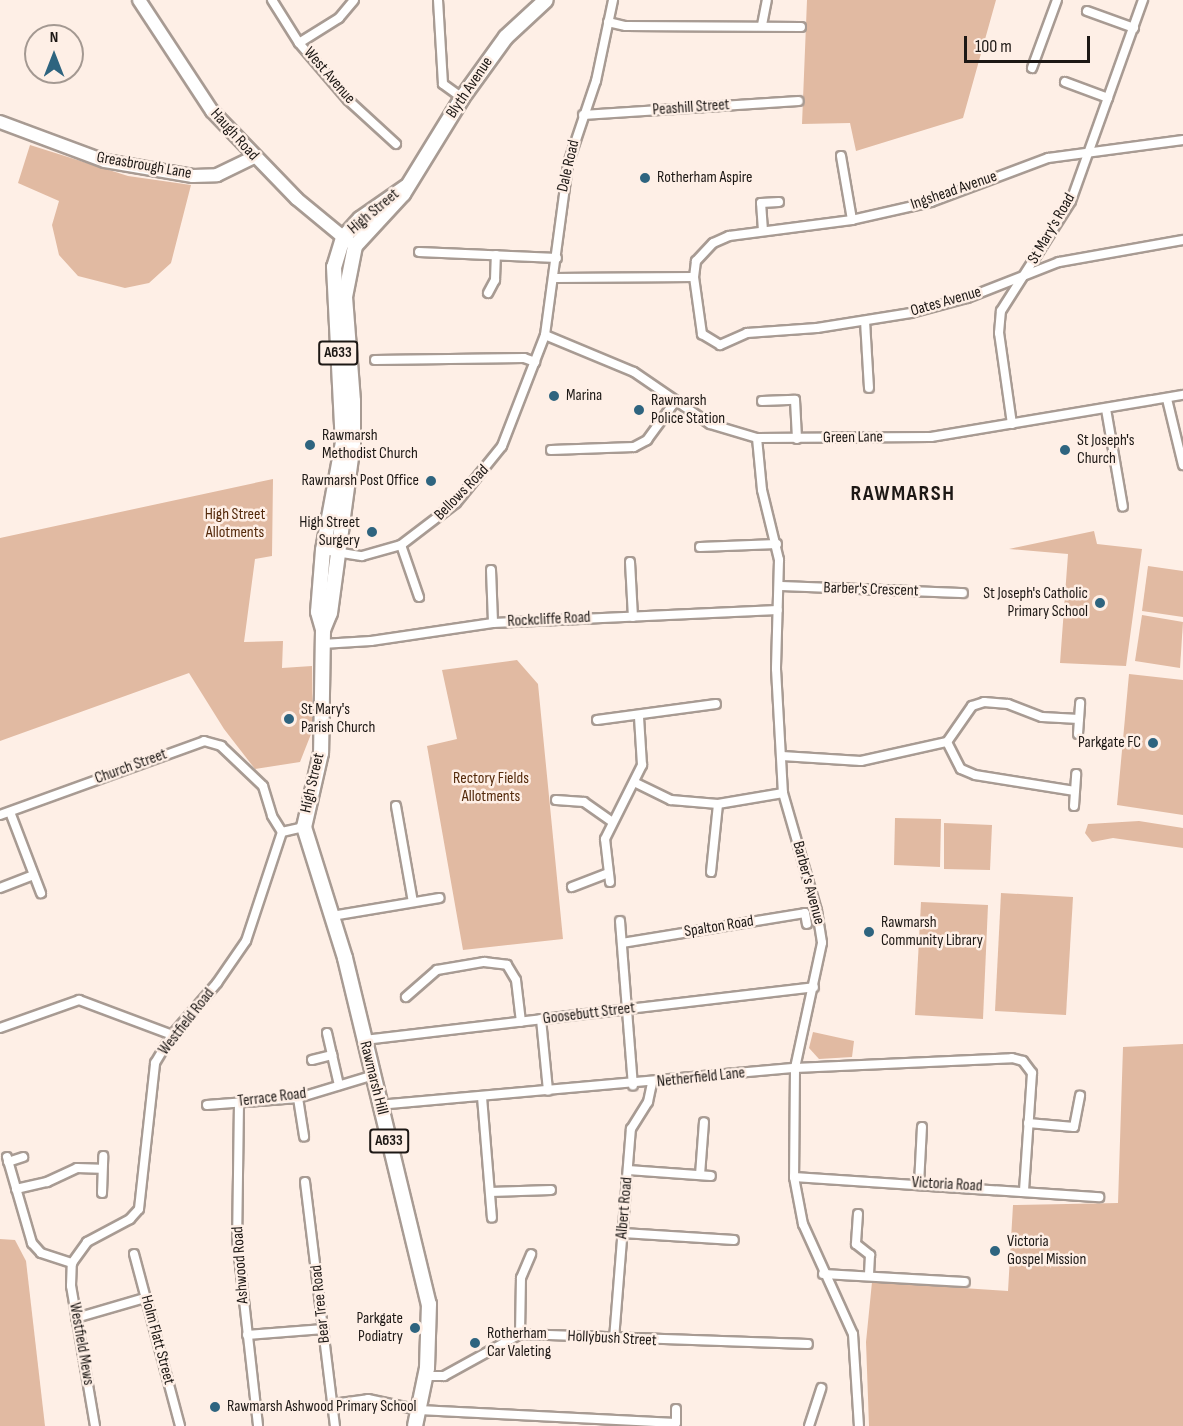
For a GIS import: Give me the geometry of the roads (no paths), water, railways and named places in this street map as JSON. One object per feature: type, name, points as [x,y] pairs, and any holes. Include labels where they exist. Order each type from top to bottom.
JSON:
[{"type":"main road","name":"Blyth Avenue","points":[[406,187],[462,98],[506,37],[546,0]]},
{"type":"main road","name":"High Street","points":[[304,827],[321,753],[322,630],[318,612],[323,550],[343,442],[332,280],[343,238],[360,219],[397,190],[406,187]]},
{"type":"main road","name":"High Street","points":[[322,630],[330,613],[352,443],[345,297],[355,246],[406,187]]},
{"type":"main road","name":"Rawmarsh Hill","points":[[304,827],[332,916],[429,1304],[426,1372]]},
{"type":"main road","name":"A633","points":[[416,1426],[426,1372]]},
{"type":"street","name":"Haugh Road","points":[[139,0],[212,111],[254,157],[343,238],[355,246]]},
{"type":"street","name":"West Avenue","points":[[272,0],[299,43],[348,100],[396,144]]},
{"type":"street","points":[[299,43],[339,18],[354,0]]},
{"type":"street","points":[[438,0],[443,84],[462,98]]},
{"type":"street","name":"Dale Road","points":[[545,335],[555,278],[568,164],[613,0]]},
{"type":"street","points":[[762,25],[767,0]]},
{"type":"street","points":[[1032,68],[1057,0]]},
{"type":"street","name":"St Mary's Road","points":[[1012,424],[999,327],[1004,303],[1046,244],[1071,201],[1143,0]]},
{"type":"street","points":[[1087,11],[1134,28]]},
{"type":"street","points":[[608,22],[626,26],[801,27]]},
{"type":"street","points":[[1065,82],[1108,98]]},
{"type":"street","name":"Peashill Street","points":[[583,115],[799,101]]},
{"type":"street","name":"Greasbrough Lane","points":[[0,122],[105,161],[193,176],[217,175],[254,157]]},
{"type":"street","name":"Ingshead Avenue","points":[[694,277],[696,261],[713,243],[729,236],[852,220],[931,202],[1048,158],[1090,150],[1183,140]]},
{"type":"street","points":[[841,156],[852,220]]},
{"type":"street","points":[[763,231],[761,203],[778,202]]},
{"type":"street","name":"Oates Avenue","points":[[694,277],[700,326],[707,339],[720,345],[747,333],[865,321],[967,298],[1059,262],[1183,240]]},
{"type":"street","points":[[419,252],[557,258]]},
{"type":"street","points":[[488,293],[495,280],[496,255]]},
{"type":"street","points":[[555,278],[694,277]]},
{"type":"street","points":[[865,321],[869,388]]},
{"type":"street","name":"Bellows Road","points":[[323,550],[362,555],[400,545],[456,503],[488,467],[511,427],[545,335]]},
{"type":"street","name":"Green Lane","points":[[545,335],[634,372],[674,403],[710,424],[757,438],[931,436],[1183,395]]},
{"type":"street","points":[[375,360],[524,358],[536,362]]},
{"type":"street","points":[[1167,399],[1183,465]]},
{"type":"street","points":[[762,401],[795,400],[797,438]]},
{"type":"street","points":[[551,450],[641,445],[674,403]]},
{"type":"street","points":[[1106,409],[1123,507]]},
{"type":"street","name":"Barber's Avenue","points":[[757,438],[762,490],[777,544],[779,586],[776,669],[783,793],[817,911],[822,943],[795,1068],[794,1177],[803,1224],[824,1274],[843,1307],[855,1342],[859,1426]]},
{"type":"street","points":[[700,547],[777,544]]},
{"type":"street","points":[[400,545],[419,597]]},
{"type":"street","points":[[630,562],[633,616]]},
{"type":"street","points":[[491,570],[493,623]]},
{"type":"street","name":"Barber's Crescent","points":[[779,586],[963,593]]},
{"type":"street","name":"Rockcliffe Road","points":[[322,644],[371,641],[493,623],[778,610]]},
{"type":"street","points":[[782,756],[861,761],[947,742],[972,706],[984,702],[1008,704],[1042,717],[1079,719]]},
{"type":"street","points":[[1078,734],[1080,703]]},
{"type":"street","points":[[597,720],[639,717],[696,704],[716,704]]},
{"type":"street","points":[[610,882],[605,839],[611,821],[636,783],[642,765],[639,717]]},
{"type":"street","name":"Church Street","points":[[0,815],[204,741],[221,746],[263,786],[272,816],[282,832]]},
{"type":"street","points":[[947,742],[961,769],[975,775],[1076,791]]},
{"type":"street","points":[[1074,806],[1076,774]]},
{"type":"street","points":[[636,783],[671,800],[718,804],[783,793]]},
{"type":"street","points":[[556,800],[584,802],[611,821]]},
{"type":"street","points":[[711,872],[718,804]]},
{"type":"street","points":[[396,806],[413,902]]},
{"type":"street","points":[[10,812],[41,893]]},
{"type":"street","points":[[282,832],[304,827]]},
{"type":"street","name":"Westfield Road","points":[[72,1263],[87,1242],[130,1219],[139,1209],[152,1072],[172,1035],[217,982],[246,940],[282,832]]},
{"type":"street","points":[[572,887],[608,873]]},
{"type":"street","points":[[0,888],[34,875]]},
{"type":"street","points":[[332,916],[440,898]]},
{"type":"street","name":"Spalton Road","points":[[622,943],[805,913],[807,924]]},
{"type":"street","points":[[620,921],[633,1085]]},
{"type":"street","points":[[406,997],[437,970],[484,962],[507,965],[516,980],[521,1022]]},
{"type":"street","name":"Goosebutt Street","points":[[364,1040],[814,987]]},
{"type":"street","points":[[0,1028],[79,1000],[172,1035]]},
{"type":"street","points":[[541,1019],[548,1091]]},
{"type":"street","points":[[327,1033],[339,1085]]},
{"type":"street","points":[[312,1060],[332,1055]]},
{"type":"street","name":"Netherfield Lane","points":[[378,1105],[633,1085],[795,1068],[1012,1058],[1023,1061],[1032,1073],[1028,1123]]},
{"type":"street","name":"Terrace Road","points":[[207,1105],[298,1098],[371,1076]]},
{"type":"street","name":"Albert Road","points":[[614,1339],[632,1126],[648,1102],[652,1083]]},
{"type":"street","points":[[1024,1189],[1028,1123],[1074,1127],[1080,1096]]},
{"type":"street","points":[[482,1097],[492,1218]]},
{"type":"street","points":[[298,1098],[304,1137]]},
{"type":"street","name":"Ashwood Road","points":[[239,1103],[237,1238],[258,1426]]},
{"type":"street","points":[[700,1175],[704,1122]]},
{"type":"street","points":[[302,1126],[313,1128]]},
{"type":"street","points":[[919,1184],[922,1127]]},
{"type":"street","points":[[102,1193],[100,1169],[103,1156]]},
{"type":"street","points":[[23,1157],[7,1160],[28,1233],[37,1250],[72,1263]]},
{"type":"street","points":[[16,1189],[46,1182],[77,1168],[100,1169]]},
{"type":"street","points":[[628,1170],[711,1176]]},
{"type":"street","name":"Victoria Road","points":[[794,1177],[1024,1189],[1099,1197]]},
{"type":"street","name":"Bear Tree Road","points":[[305,1182],[335,1426]]},
{"type":"street","points":[[490,1191],[551,1190]]},
{"type":"street","points":[[858,1214],[856,1244],[870,1255],[869,1275]]},
{"type":"street","points":[[622,1233],[734,1240]]},
{"type":"street","name":"Holm Flatt Street","points":[[134,1254],[180,1426]]},
{"type":"street","points":[[426,1372],[444,1376],[520,1334],[521,1278],[531,1254]]},
{"type":"street","name":"Westfield Mews","points":[[72,1263],[70,1275],[76,1318],[95,1426]]},
{"type":"street","points":[[824,1274],[965,1282]]},
{"type":"street","points":[[76,1318],[145,1298]]},
{"type":"street","points":[[248,1335],[324,1329]]},
{"type":"street","name":"Hollybush Street","points":[[520,1334],[808,1344]]},
{"type":"street","points":[[809,1426],[820,1388]]},
{"type":"street","points":[[333,1404],[368,1399],[419,1410],[565,1422],[618,1421],[676,1424],[676,1409]]},
{"type":"place","name":"Rotherham Aspire","points":[[645,178]]},
{"type":"place","name":"Marina","points":[[554,396]]},
{"type":"place","name":"Rawmarsh Police Station","points":[[639,410]]},
{"type":"place","name":"Rawmarsh Methodist Church","points":[[310,445]]},
{"type":"place","name":"St Joseph's Church","points":[[1065,450]]},
{"type":"place","name":"Rawmarsh Post Office","points":[[431,481]]},
{"type":"place","name":"High Street Surgery","points":[[372,532]]},
{"type":"place","name":"St Joseph's Catholic Primary School","points":[[1100,603]]},
{"type":"place","name":"St Mary's Parish Church","points":[[289,719]]},
{"type":"place","name":"Parkgate FC","points":[[1153,743]]},
{"type":"place","name":"Rawmarsh Community Library","points":[[869,932]]},
{"type":"place","name":"Victoria Gospel Mission","points":[[995,1251]]},
{"type":"place","name":"Parkgate Podiatry","points":[[415,1328]]},
{"type":"place","name":"Rotherham Car Valeting","points":[[475,1343]]},
{"type":"place","name":"Rawmarsh Ashwood Primary School","points":[[215,1407]]},
{"type":"district","name":"RAWMARSH","points":[[903,494]]},
{"type":"park label","name":"High Street Allotments","points":[[235,524]]},
{"type":"park label","name":"Rectory Fields Allotments","points":[[491,788]]}]
